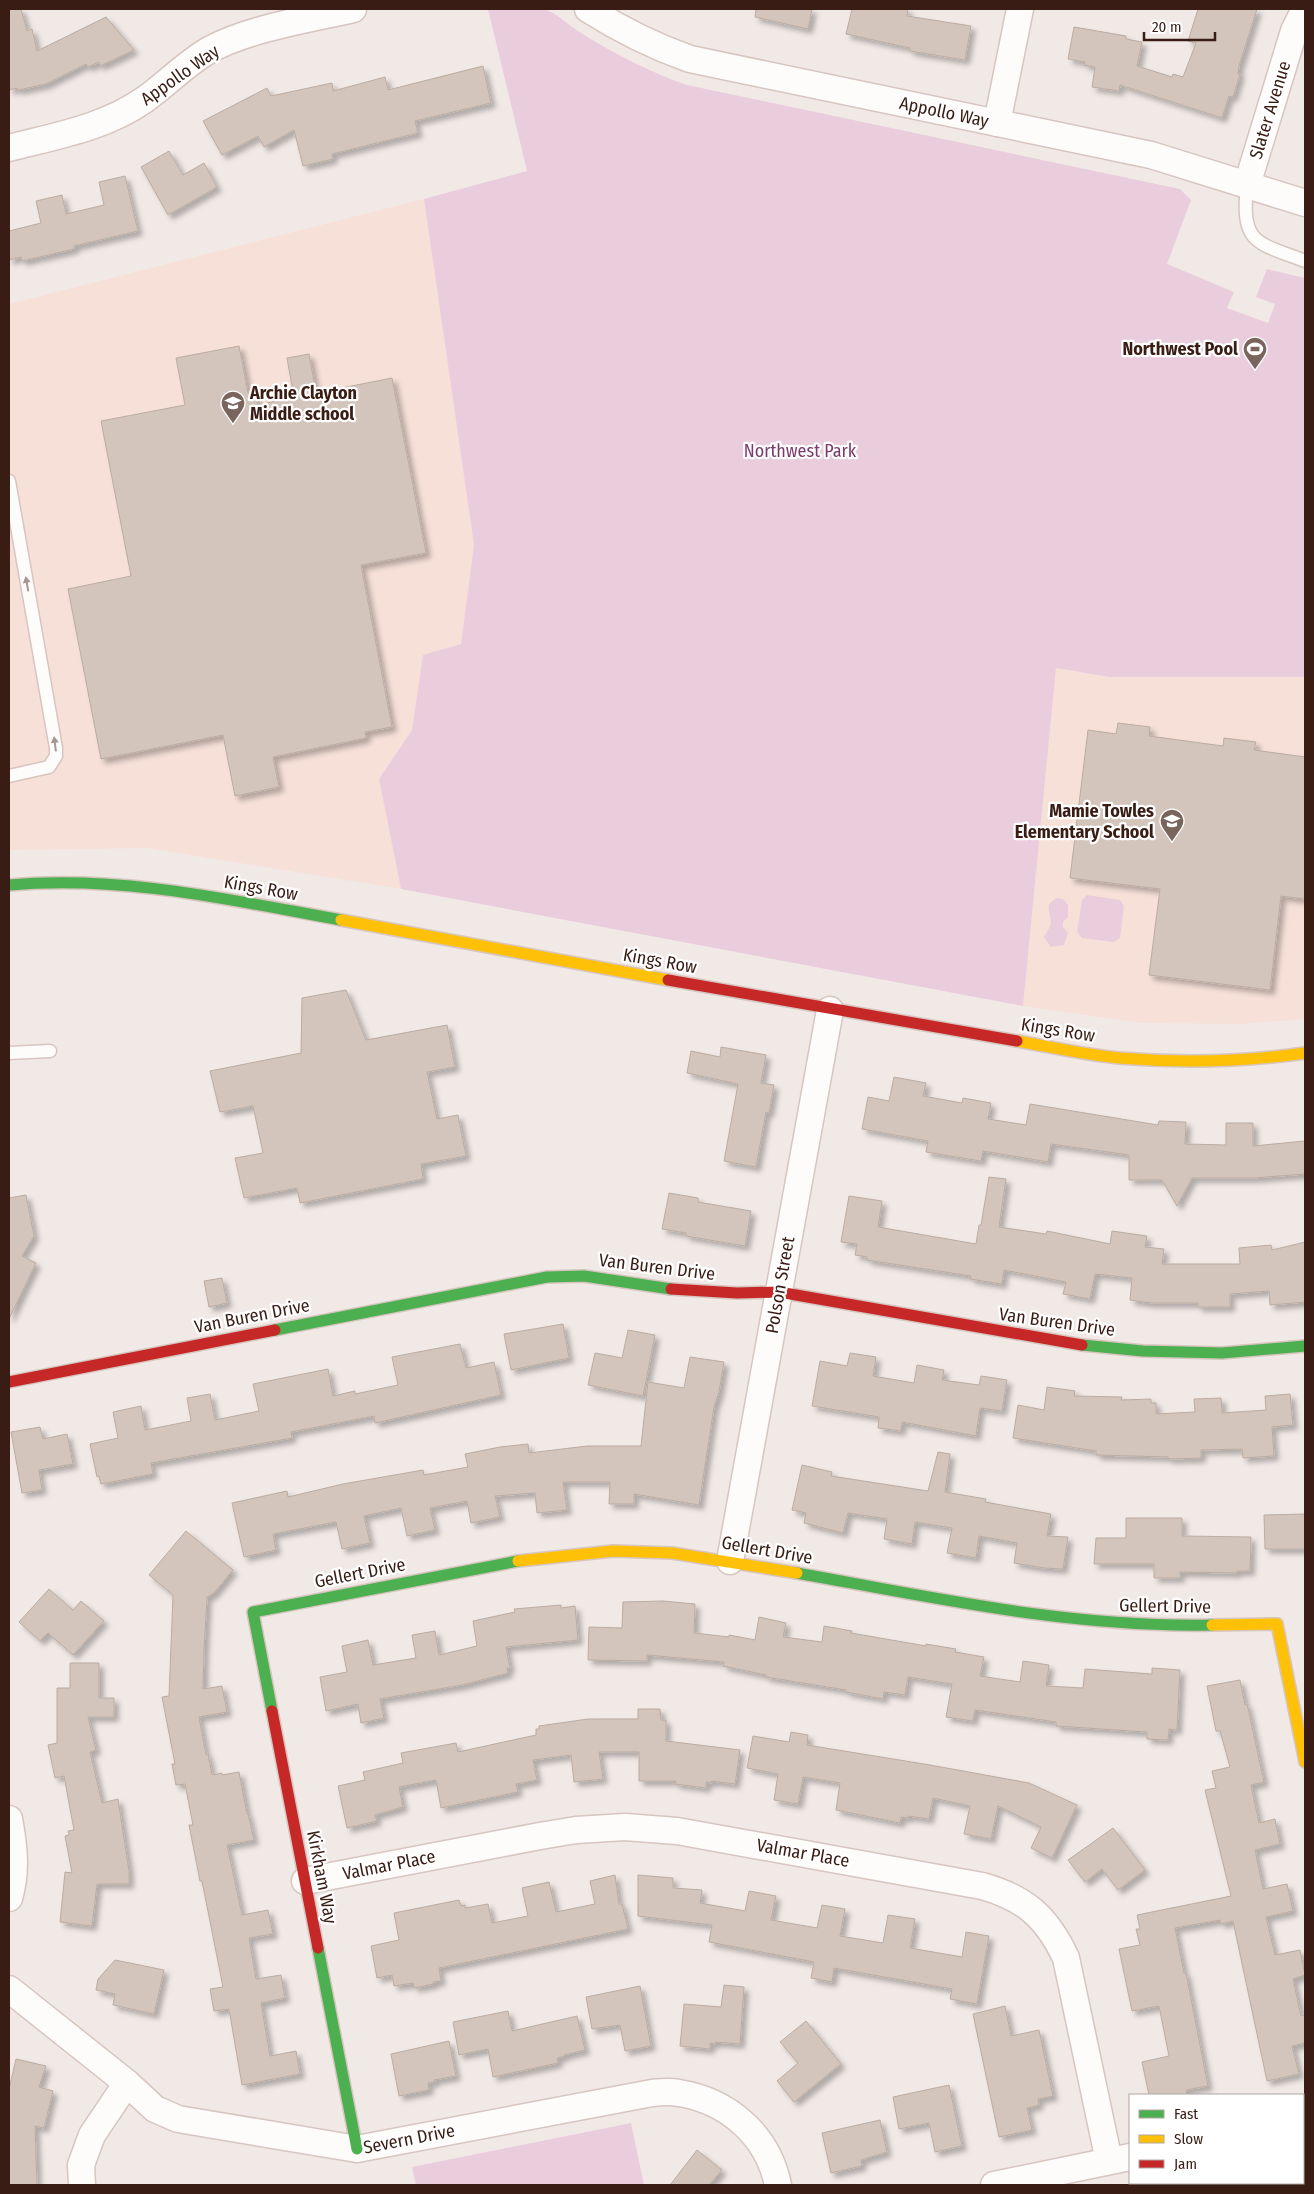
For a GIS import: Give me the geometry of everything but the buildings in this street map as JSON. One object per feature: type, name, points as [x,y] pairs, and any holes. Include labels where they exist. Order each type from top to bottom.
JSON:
[{"type":"street","name":"Appollo Way","points":[[9,148],[83,129],[114,118],[145,100],[181,69],[212,49],[244,35],[354,9]]},
{"type":"street","name":"Appollo Way","points":[[588,9],[616,27],[654,47],[690,59],[1151,155],[1305,203]]},
{"type":"street","points":[[997,123],[1020,9]]},
{"type":"street","name":"Slater Avenue","points":[[1247,185],[1294,31],[1305,9]]},
{"type":"street","name":"Kings Row","points":[[9,885],[41,882],[99,881],[177,890],[830,1010],[1126,1059],[1187,1062],[1270,1058],[1305,1053]]},
{"type":"street","name":"Polson Street","points":[[730,1561],[830,1010]]},
{"type":"street","name":"Van Buren Drive","points":[[9,1382],[547,1277],[584,1276],[677,1290],[737,1293],[779,1292],[1085,1346],[1143,1352],[1222,1353],[1305,1346]]},
{"type":"street","name":"Gellert Drive","points":[[253,1612],[506,1562],[552,1556],[623,1552],[672,1553],[730,1561],[1018,1613],[1095,1622],[1177,1626],[1277,1624],[1305,1762]]},
{"type":"street","name":"Kirkham Way","points":[[253,1612],[357,2150]]},
{"type":"street","points":[[9,1819],[14,1843],[15,1870],[9,1898]]},
{"type":"street","name":"Valmar Place","points":[[305,1881],[576,1830],[625,1828],[677,1831],[982,1886],[1004,1892],[1024,1903],[1040,1916],[1056,1936],[1066,1958],[1120,2159]]},
{"type":"street","name":"Severn Drive","points":[[9,1989],[127,2082],[155,2109],[178,2119],[357,2150],[652,2092],[677,2092],[706,2099],[728,2111],[748,2126],[765,2148],[776,2173],[778,2185]]},
{"type":"street","points":[[82,2185],[81,2165],[92,2135],[127,2082]]},
{"type":"street","points":[[994,2185],[1120,2159]]},
{"type":"lane","points":[[1247,185],[1245,210],[1249,232],[1260,244],[1305,261]]},
{"type":"lane","points":[[9,481],[56,756],[49,767],[9,776]]},
{"type":"lane","points":[[9,1053],[50,1051]]},
{"type":"shaded area","name":"Archie Clayton Middle school","points":[[424,199],[474,545],[461,644],[423,655],[412,730],[379,779],[401,889],[148,848],[9,850],[9,304]]},
{"type":"shaded area","name":"Mamie Towles Elementary School","points":[[1056,668],[1109,677],[1305,677],[1305,1019],[1242,1024],[1141,1023],[1023,1006]]},
{"type":"green space","name":"Northwest Park","points":[[527,8],[549,11],[581,33],[619,55],[687,85],[1180,189],[1191,200],[1167,264],[1234,292],[1227,308],[1268,323],[1275,304],[1256,297],[1267,269],[1305,278],[1305,677],[1109,677],[1056,668],[1023,1006],[401,889],[379,779],[412,730],[423,655],[461,644],[474,545],[424,199],[527,171],[488,9]]},
{"type":"green space","points":[[1087,895],[1120,900],[1124,906],[1120,938],[1114,942],[1082,938],[1077,932],[1082,900]]},
{"type":"green space","points":[[1057,898],[1063,899],[1068,905],[1068,917],[1063,922],[1063,927],[1068,933],[1064,945],[1051,947],[1044,937],[1051,923],[1050,903]]},
{"type":"green space","points":[[631,2123],[644,2185],[416,2185],[412,2167]]},
{"type":"traffic: fast","points":[[9,885],[93,883],[135,886],[176,891],[341,920]]},
{"type":"traffic: fast","points":[[275,1330],[547,1277],[584,1276],[671,1289]]},
{"type":"traffic: fast","points":[[1082,1345],[1143,1351],[1222,1353],[1305,1346]]},
{"type":"traffic: fast","points":[[272,1711],[253,1612],[518,1561]]},
{"type":"traffic: fast","points":[[797,1573],[1004,1610],[1108,1622],[1212,1625]]},
{"type":"traffic: fast","points":[[318,1948],[357,2149]]},
{"type":"traffic: slow","points":[[341,920],[668,980]]},
{"type":"traffic: slow","points":[[1017,1041],[1106,1057],[1142,1060],[1212,1061],[1305,1053]]},
{"type":"traffic: slow","points":[[518,1561],[613,1551],[672,1553],[797,1573]]},
{"type":"traffic: slow","points":[[1212,1625],[1277,1624],[1305,1762]]},
{"type":"traffic: jam","points":[[668,980],[1017,1041]]},
{"type":"traffic: jam","points":[[671,1289],[737,1293],[779,1292],[1082,1345]]},
{"type":"traffic: jam","points":[[9,1382],[275,1330]]},
{"type":"traffic: jam","points":[[272,1711],[318,1948]]},
{"type":"place","name":"Northwest Pool","points":[[1255,370]]},
{"type":"place","name":"Archie Clayton Middle school","points":[[233,424]]},
{"type":"place","name":"Mamie Towles Elementary School","points":[[1172,842]]}]
